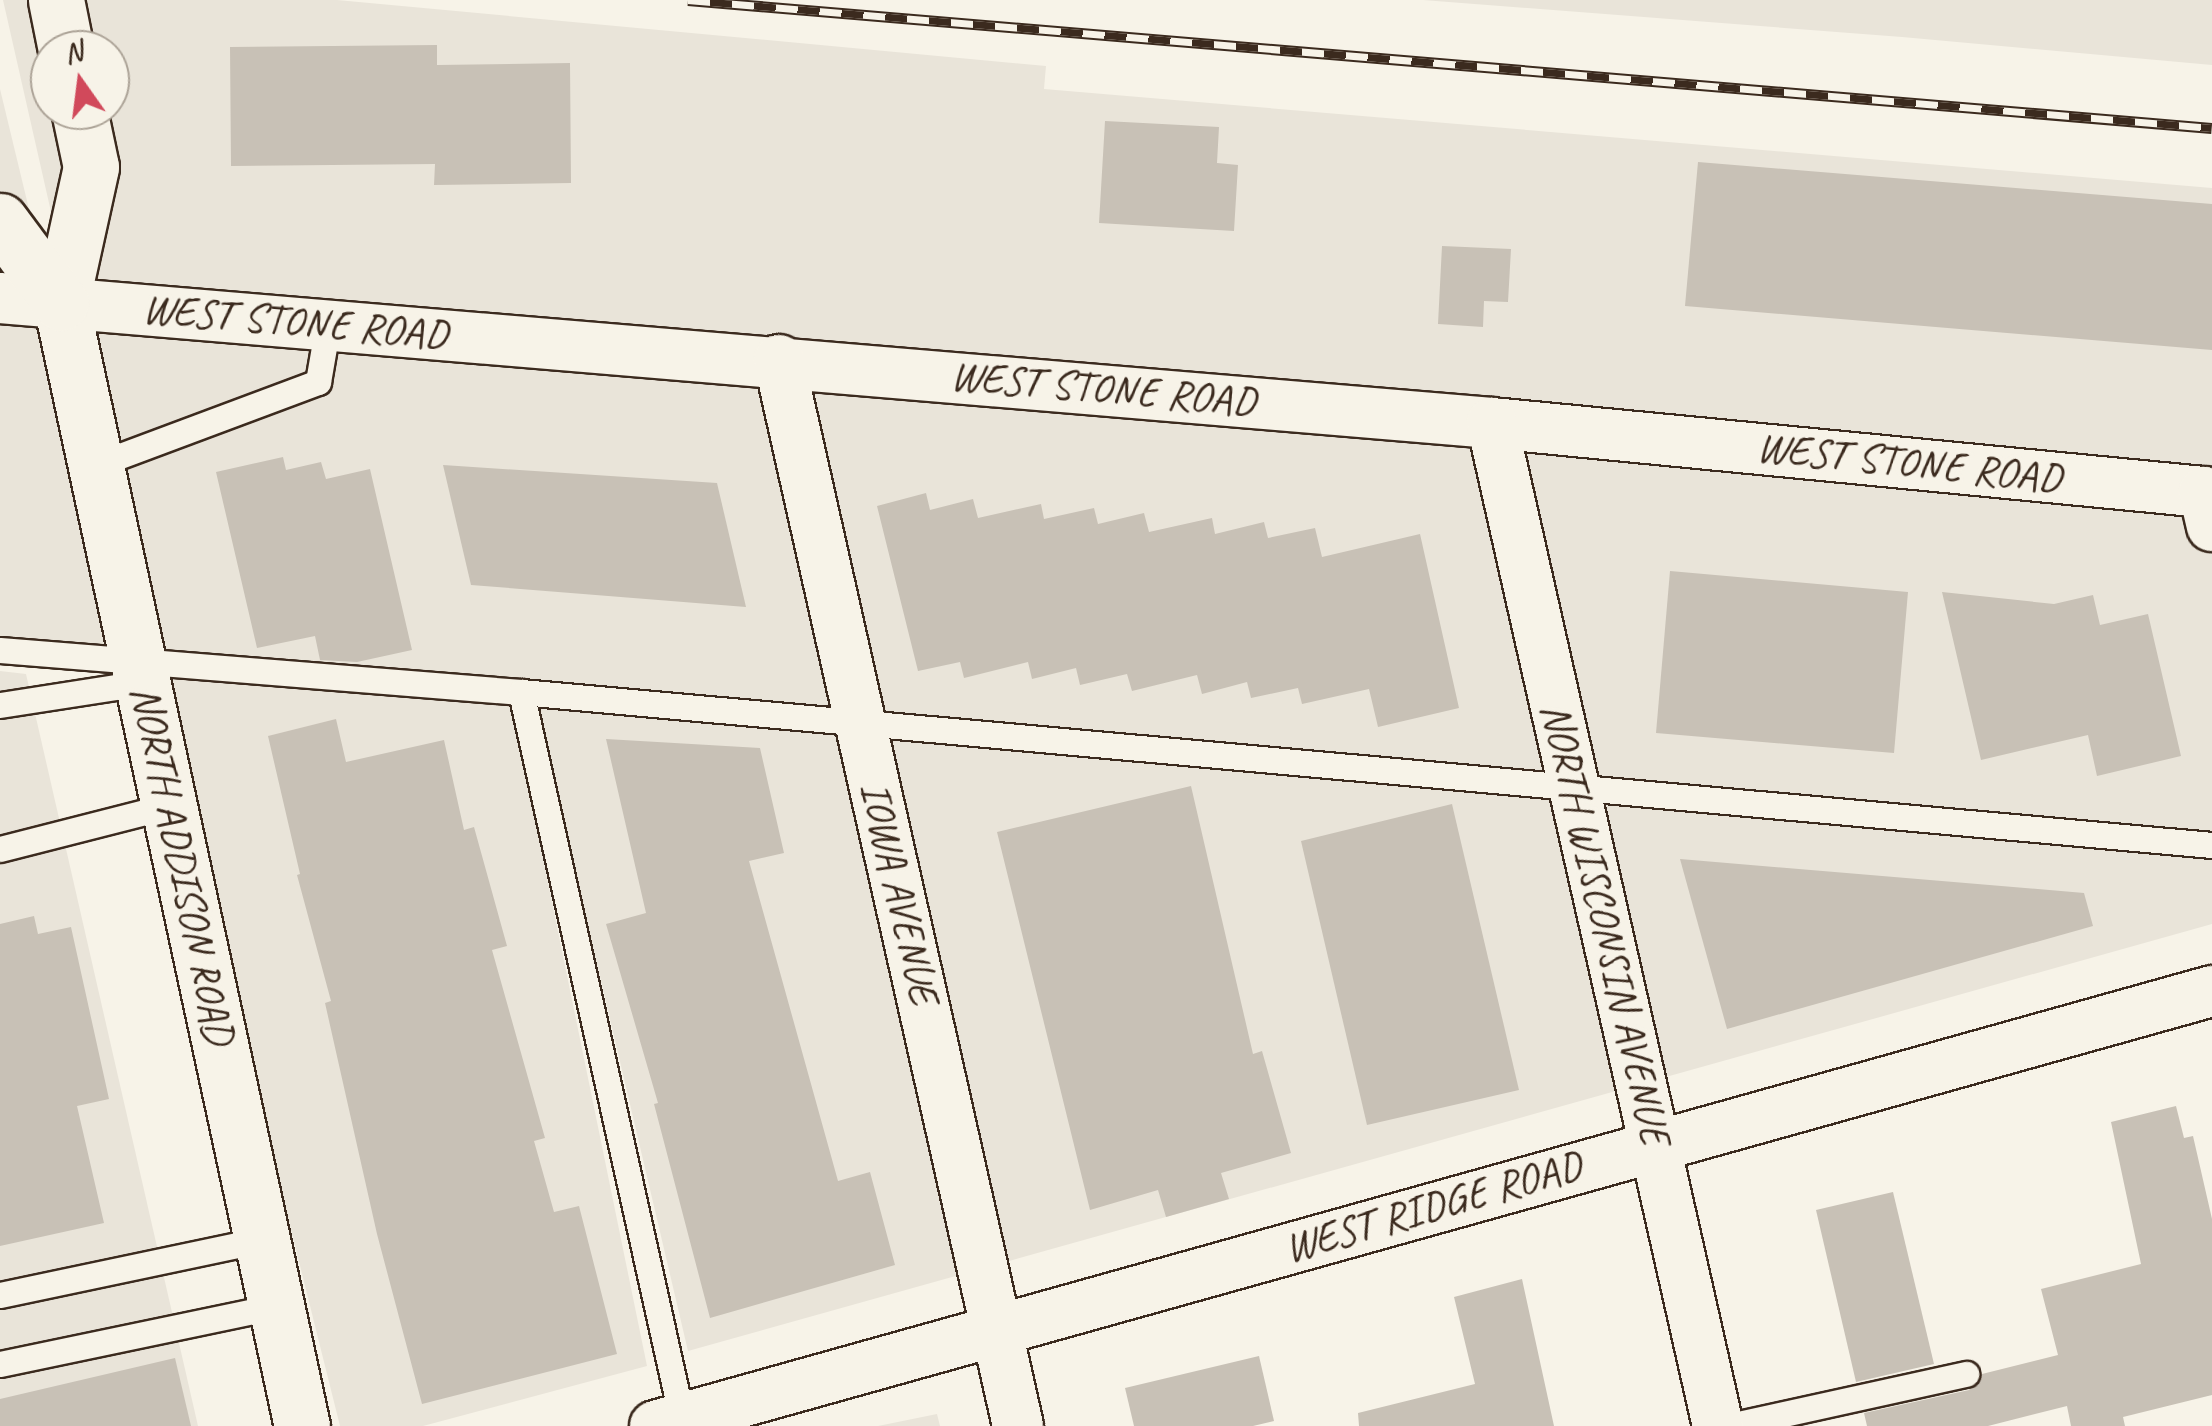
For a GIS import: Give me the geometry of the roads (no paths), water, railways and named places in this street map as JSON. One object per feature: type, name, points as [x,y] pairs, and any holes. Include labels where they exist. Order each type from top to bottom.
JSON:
[{"type":"street","points":[[56,0],[62,30]]},
{"type":"street","name":"NORTH ADDISON ROAD","points":[[61,304],[91,167],[83,130]]},
{"type":"street","name":"NORTH ADDISON ROAD","points":[[0,221],[61,304],[302,1426]]},
{"type":"street","name":"WEST STONE ROAD","points":[[0,298],[1492,422],[2209,504]]},
{"type":"street","name":"IOWA AVENUE","points":[[780,360],[1018,1426]]},
{"type":"street","name":"NORTH WISCONSIN AVENUE","points":[[1492,422],[1718,1426]]},
{"type":"street","name":"WEST RIDGE ROAD","points":[[668,1422],[2212,992]]},
{"type":"lane","points":[[96,465],[318,382],[328,324]]},
{"type":"lane","points":[[0,650],[140,672],[521,692],[2212,845]]},
{"type":"lane","points":[[0,705],[140,672]]},
{"type":"lane","points":[[521,692],[668,1422]]},
{"type":"lane","points":[[0,850],[169,806]]},
{"type":"lane","points":[[0,1295],[262,1240]]},
{"type":"lane","points":[[0,1364],[276,1306]]},
{"type":"lane","points":[[1729,1426],[1966,1374]]},
{"type":"railway","points":[[688,0],[2212,128]]}]
